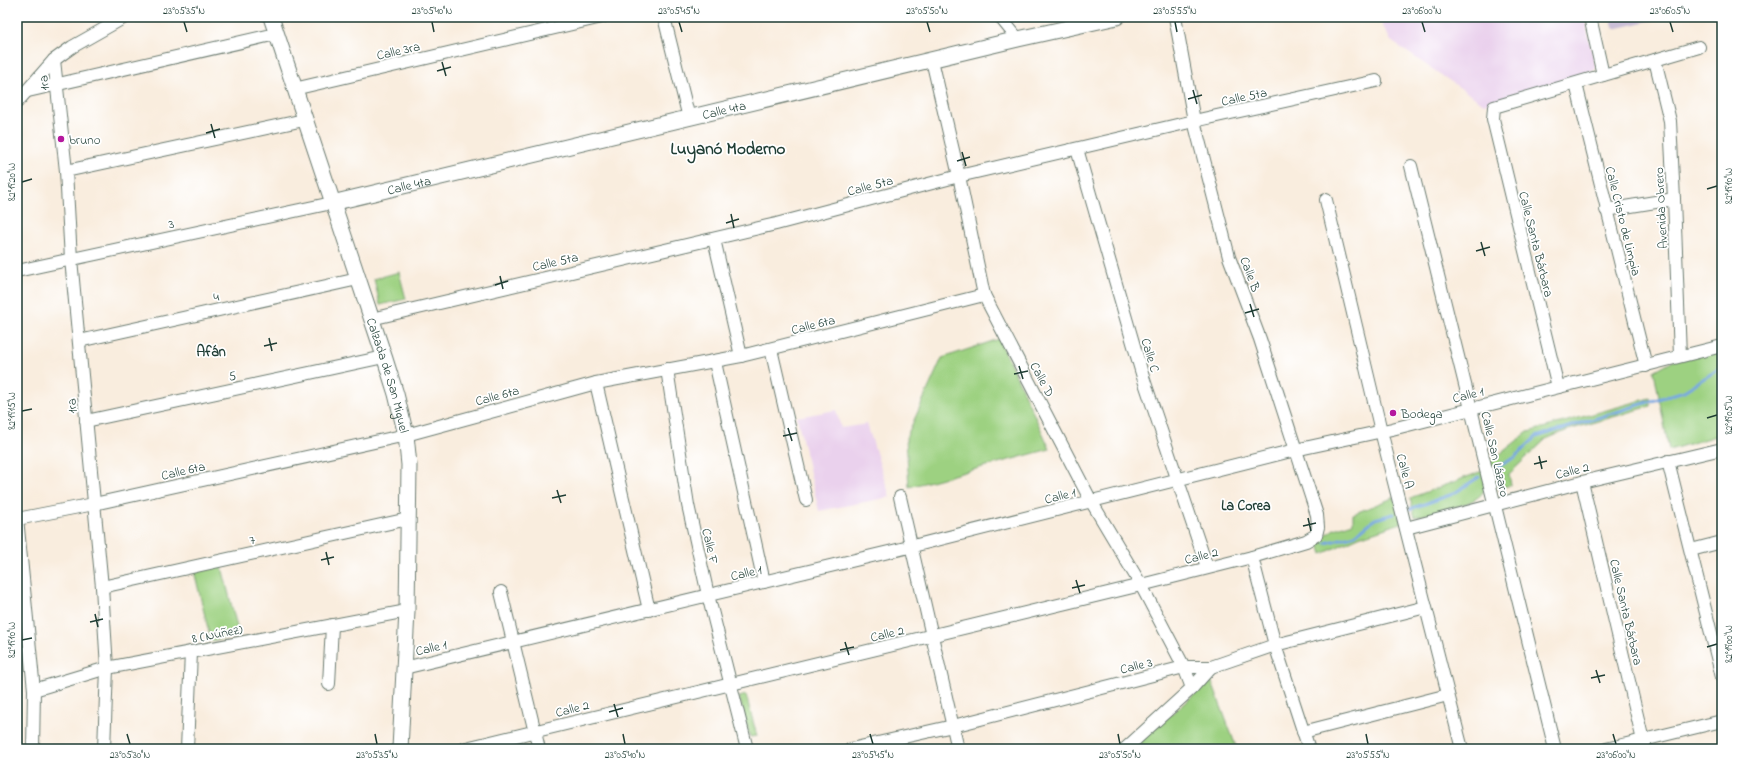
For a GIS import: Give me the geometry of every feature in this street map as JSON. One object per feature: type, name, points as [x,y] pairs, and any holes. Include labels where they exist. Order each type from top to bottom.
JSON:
[{"type":"main road","name":"Calzada de San Miguel","points":[[271,17],[396,394],[406,435],[409,465],[407,611],[400,749]]},
{"type":"main road","name":"Calle 4ta","points":[[332,203],[1018,39],[1117,17]]},
{"type":"street","points":[[17,102],[54,60],[72,47],[125,17]]},
{"type":"street","name":"Calle 3ra","points":[[294,89],[602,17]]},
{"type":"street","points":[[664,17],[688,118]]},
{"type":"street","points":[[1000,17],[1018,39]]},
{"type":"street","name":"Calle B","points":[[1175,17],[1194,121],[1229,257],[1260,339],[1317,515],[1318,527],[1316,535]]},
{"type":"street","points":[[1590,17],[1603,75]]},
{"type":"street","points":[[28,91],[276,34]]},
{"type":"street","points":[[1576,84],[1699,47]]},
{"type":"street","name":"1ra","points":[[54,60],[58,85],[66,171],[71,259],[102,587],[107,668],[104,749]]},
{"type":"street","name":"Calle D","points":[[932,60],[959,176],[984,295],[1092,501],[1141,585],[1184,667],[1192,688]]},
{"type":"street","name":"Avenida Obrero","points":[[1655,60],[1670,121],[1680,356]]},
{"type":"street","name":"Calle 5ta","points":[[371,319],[714,239],[959,176],[1194,121],[1376,81]]},
{"type":"street","name":"Calle Santa Bárbara","points":[[1558,387],[1493,119],[1494,107],[1576,84]]},
{"type":"street","name":"Calle Cristo de Limpia","points":[[1576,84],[1606,210],[1646,366]]},
{"type":"street","points":[[66,171],[304,120]]},
{"type":"street","name":"Calle C","points":[[1077,149],[1141,370],[1207,567]]},
{"type":"street","name":"Calle San Lázaro","points":[[1411,166],[1555,749]]},
{"type":"street","points":[[1606,210],[1674,199]]},
{"type":"street","name":"Calle A","points":[[1326,200],[1381,431],[1462,749]]},
{"type":"street","name":"3","points":[[17,271],[332,203]]},
{"type":"street","points":[[714,239],[741,356]]},
{"type":"street","name":"4","points":[[79,341],[358,279]]},
{"type":"street","name":"Calle 6ta","points":[[17,519],[94,504],[406,435],[596,383],[667,369],[715,362],[984,295]]},
{"type":"street","name":"Calle 1","points":[[404,668],[764,582],[1295,450],[1381,431],[1646,366],[1722,346]]},
{"type":"street","points":[[771,349],[806,500]]},
{"type":"street","name":"5","points":[[86,422],[384,357]]},
{"type":"street","points":[[715,362],[764,582]]},
{"type":"street","name":"Calle F","points":[[667,369],[688,505],[708,595],[747,749]]},
{"type":"street","points":[[596,383],[649,610]]},
{"type":"street","name":"Calle 2","points":[[1406,528],[1582,482],[1722,449]]},
{"type":"street","points":[[1668,461],[1691,550],[1718,637],[1722,677]]},
{"type":"street","name":"Calle Santa Bárbara","points":[[1582,482],[1644,744]]},
{"type":"street","points":[[900,497],[958,749]]},
{"type":"street","points":[[17,519],[34,690],[33,749]]},
{"type":"street","name":"7","points":[[102,587],[408,519]]},
{"type":"street","name":"Calle 2","points":[[462,749],[931,637],[1141,585],[1207,567],[1252,557],[1306,541],[1316,535]]},
{"type":"street","points":[[1691,550],[1722,542]]},
{"type":"street","points":[[1252,557],[1275,645],[1309,749]]},
{"type":"street","points":[[501,592],[538,749]]},
{"type":"street","name":"Calle 3","points":[[851,749],[953,726],[1184,667],[1211,667],[1275,645],[1426,606]]},
{"type":"street","name":"8 (Núñez)","points":[[34,690],[107,668],[407,611]]},
{"type":"street","points":[[329,684],[332,625]]},
{"type":"street","points":[[187,749],[191,652]]},
{"type":"street","points":[[1125,749],[1192,688],[1211,667]]},
{"type":"street","points":[[1303,732],[1448,696]]},
{"type":"street","points":[[1606,749],[1644,744],[1722,721]]},
{"type":"shaded area","points":[[1378,17],[1584,17],[1596,69],[1484,104],[1391,41]]},
{"type":"shaded area","points":[[1610,17],[1666,17],[1614,29]]},
{"type":"shaded area","points":[[836,410],[841,428],[867,424],[890,497],[819,511],[797,417]]},
{"type":"green space","points":[[399,272],[406,299],[380,305],[374,279]]},
{"type":"green space","points":[[999,339],[1050,449],[909,487],[906,438],[942,358]]},
{"type":"green space","points":[[1722,346],[1722,434],[1669,450],[1654,371],[1680,356]]},
{"type":"green space","points":[[1650,398],[1651,406],[1568,430],[1546,439],[1509,474],[1511,485],[1497,489],[1491,461],[1528,432]]},
{"type":"green space","points":[[1483,471],[1485,487],[1483,492],[1478,497],[1462,505],[1415,517],[1410,498]]},
{"type":"green space","points":[[1395,497],[1401,523],[1359,537],[1322,554],[1318,541],[1334,529],[1353,523],[1353,514]]},
{"type":"green space","points":[[221,563],[239,635],[211,641],[194,571]]},
{"type":"green space","points":[[1211,680],[1237,749],[1149,749],[1139,742]]},
{"type":"green space","points":[[746,695],[757,736],[750,737],[739,697]]},
{"type":"waterway","points":[[1494,469],[1514,458],[1536,437],[1684,391],[1722,367]]},
{"type":"waterway","points":[[1410,509],[1453,494],[1479,477]]},
{"type":"waterway","points":[[1326,543],[1355,535],[1375,519],[1394,514]]},
{"type":"place","name":"bruno","points":[[61,139]]},
{"type":"place","name":"Bodega","points":[[1393,413]]},
{"type":"district","name":"Luyanó Moderno","points":[[728,148]]},
{"type":"district","name":"Afán","points":[[211,351]]},
{"type":"district","name":"La Corea","points":[[1246,505]]}]
